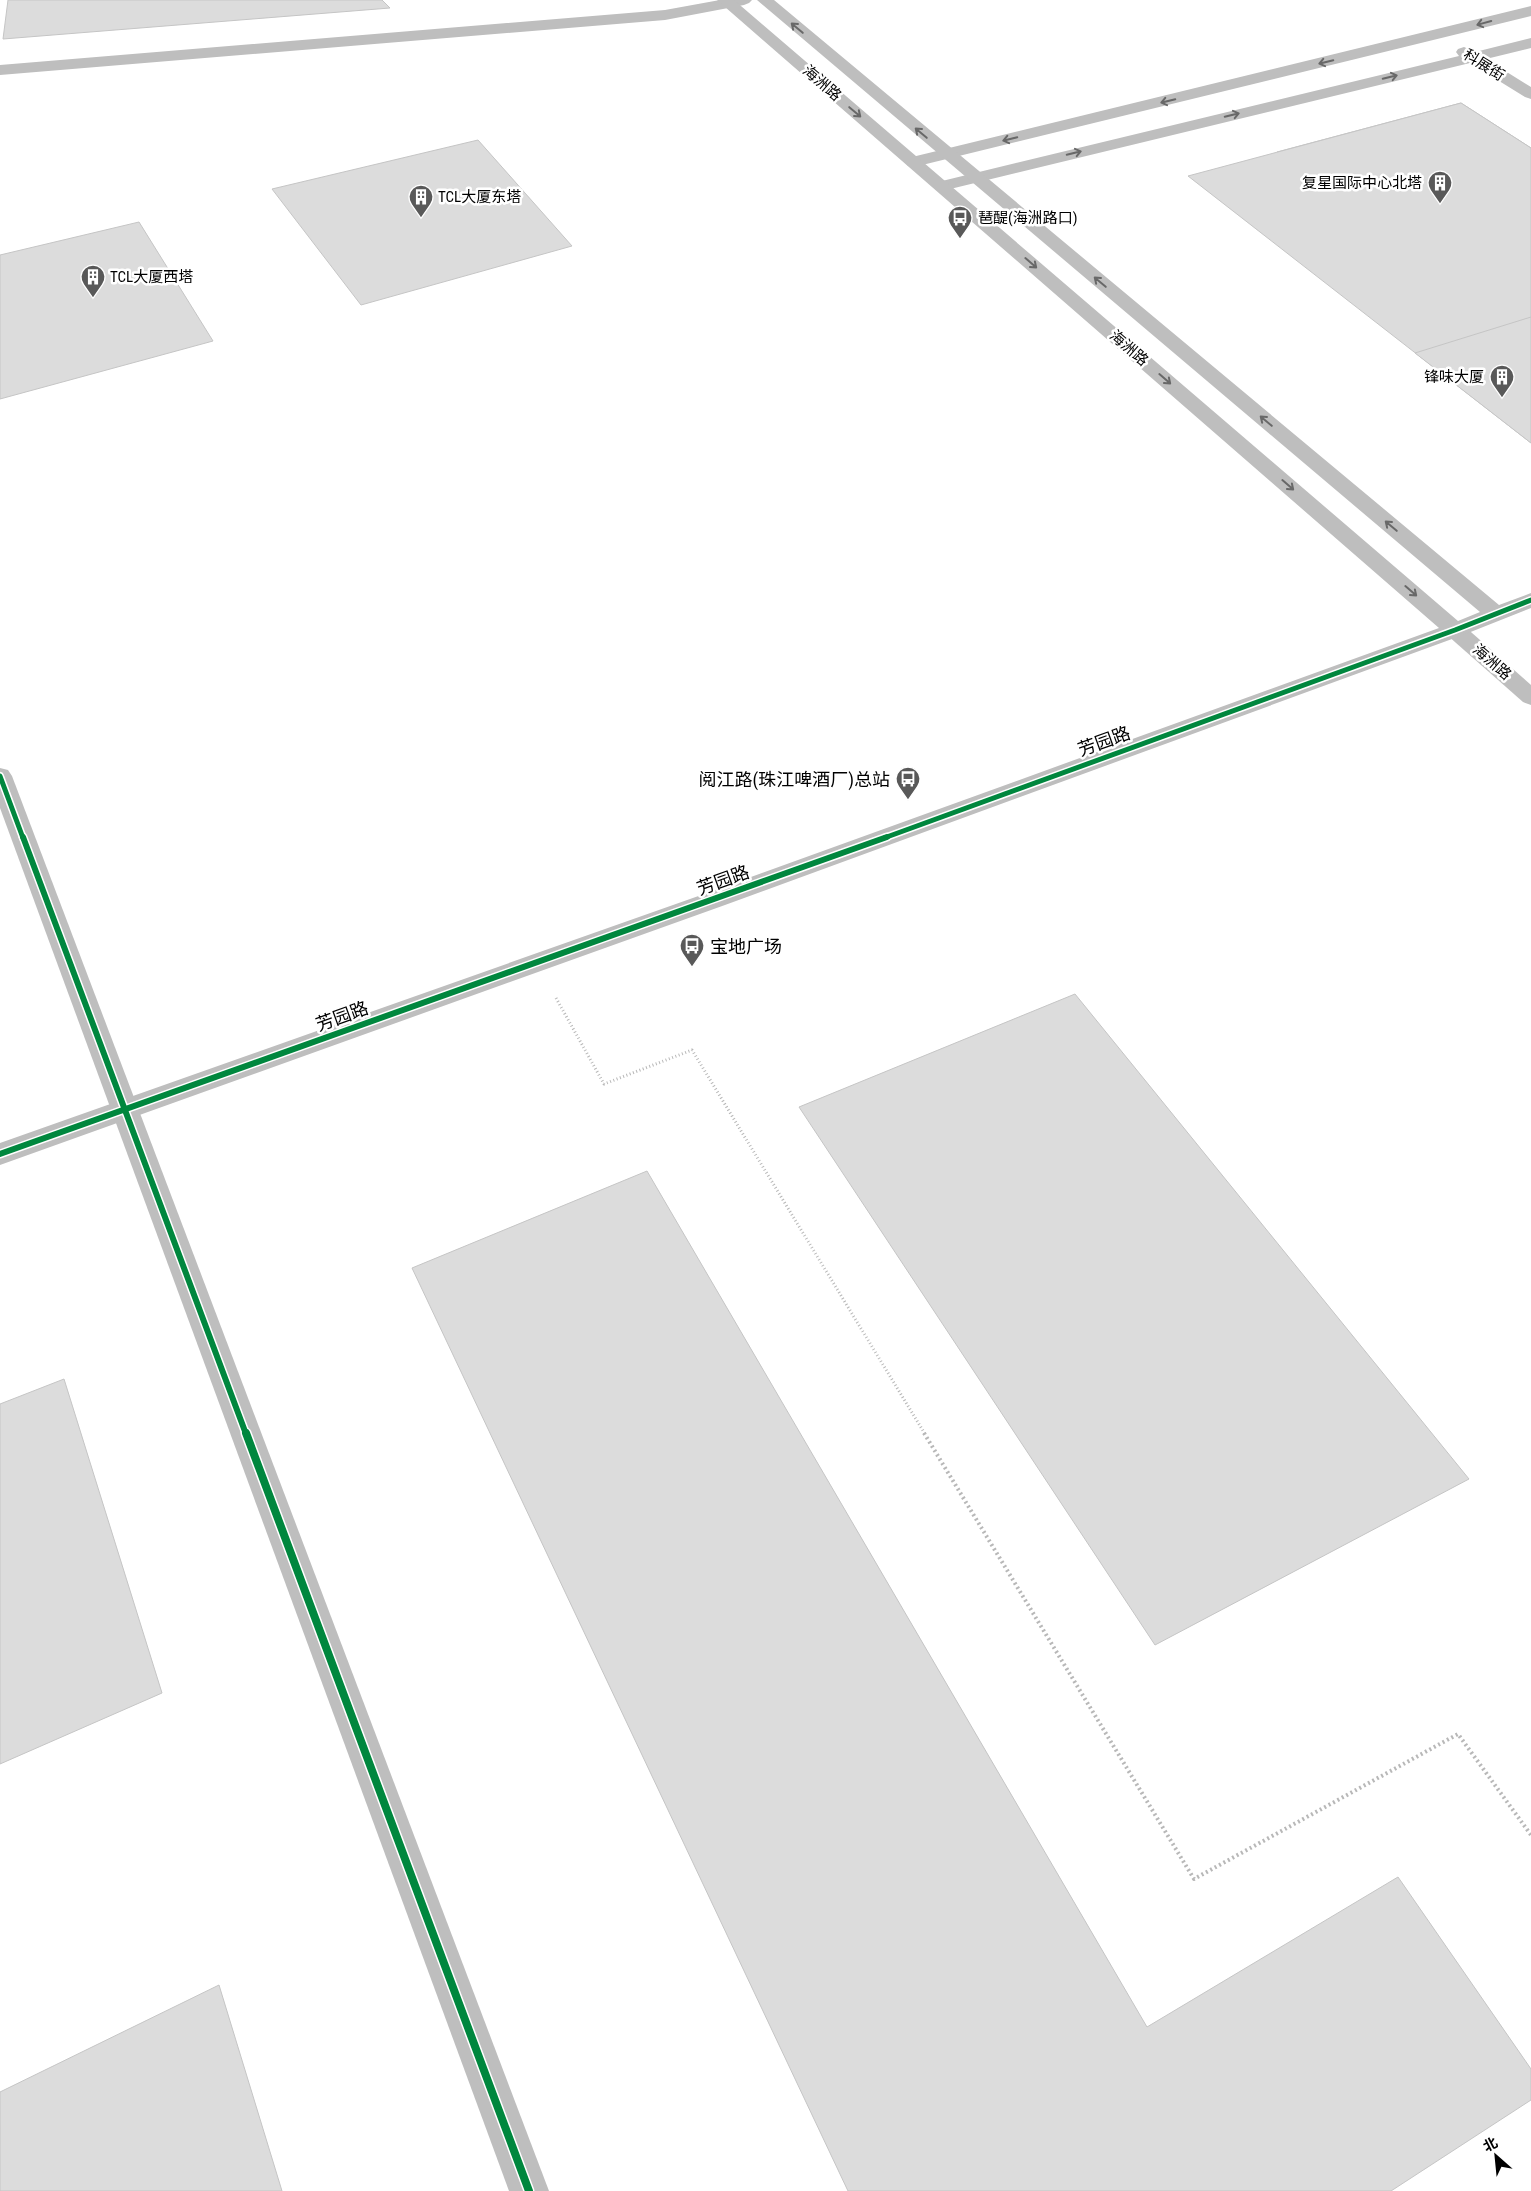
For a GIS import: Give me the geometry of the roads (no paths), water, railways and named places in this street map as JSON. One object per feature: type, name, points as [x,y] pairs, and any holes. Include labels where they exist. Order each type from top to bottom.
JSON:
[{"type":"street","name":"海洲路","points":[[765,0],[974,178],[1495,614]]},
{"type":"street","name":"海洲路","points":[[733,1],[914,162],[1531,697]]},
{"type":"street","points":[[0,70],[665,15],[733,1]]},
{"type":"street","points":[[914,162],[1437,36],[1531,11]]},
{"type":"street","name":"科展街","points":[[1437,36],[1531,94]]},
{"type":"street","points":[[942,186],[1531,43]]},
{"type":"street","points":[[1102,324],[1137,313]]},
{"type":"street","points":[[1495,614],[1531,600]]},
{"type":"street","name":"芳园路","points":[[0,1154],[716,899],[1495,614]]},
{"type":"street","points":[[0,776],[529,2191]]},
{"type":"place","name":"复星国际中心北塔","points":[[1440,204]]},
{"type":"place","name":"TCL大厦东塔","points":[[421,218]]},
{"type":"place","name":"琶醍(海洲路口)","points":[[960,239]]},
{"type":"place","name":"TCL大厦西塔","points":[[93,298]]},
{"type":"place","name":"锋味大厦","points":[[1502,398]]},
{"type":"place","name":"阅江路(珠江啤酒厂)总站","points":[[908,800]]},
{"type":"place","name":"宝地广场","points":[[692,967]]}]
